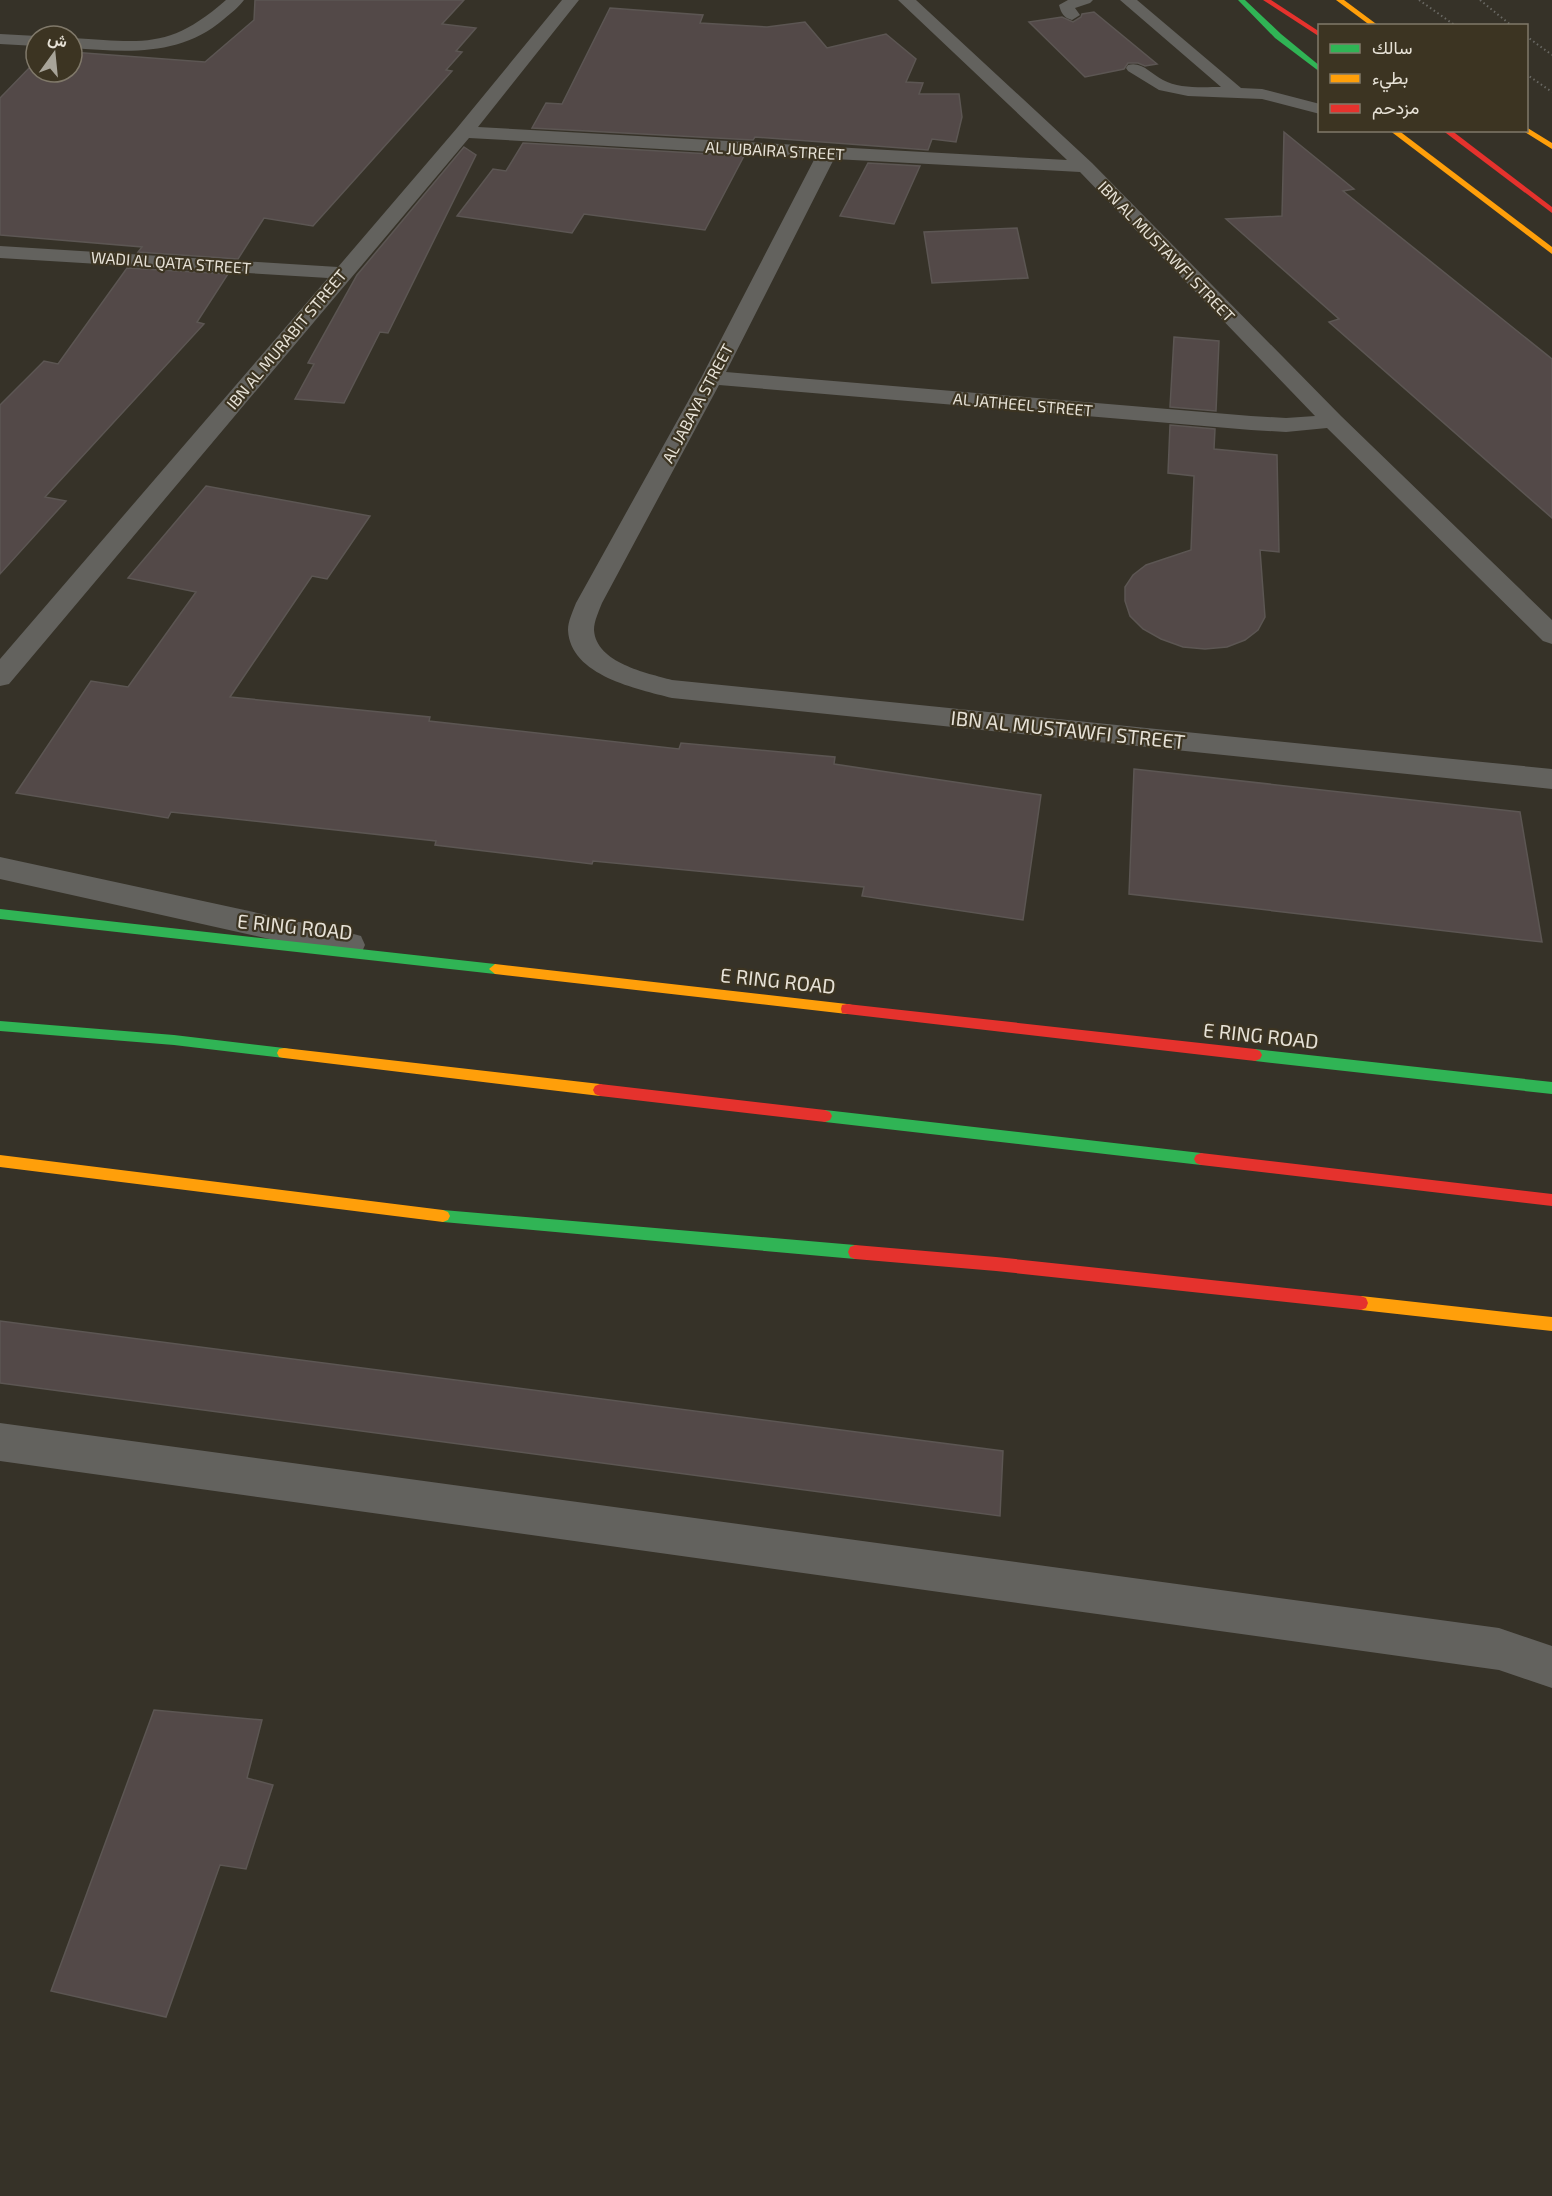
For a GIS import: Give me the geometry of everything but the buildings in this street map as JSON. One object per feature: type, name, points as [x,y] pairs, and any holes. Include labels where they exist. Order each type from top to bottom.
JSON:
[{"type":"main road","points":[[1241,0],[1278,36],[1318,68]]},
{"type":"main road","points":[[1266,0],[1318,35]]},
{"type":"main road","points":[[1339,0],[1373,24]]},
{"type":"main road","points":[[1528,130],[1552,147]]},
{"type":"main road","points":[[1395,132],[1552,251]]},
{"type":"main road","points":[[1448,132],[1552,211]]},
{"type":"main road","name":"E RING ROAD","points":[[0,914],[1552,1088]]},
{"type":"main road","points":[[0,1026],[174,1040],[1552,1200]]},
{"type":"main road","points":[[36,1166],[415,1214],[996,1264],[1552,1324]]},
{"type":"street","points":[[84,44],[137,47],[166,43],[190,35],[210,23],[236,0]]},
{"type":"street","name":"IBN AL MURABIT STREET","points":[[0,677],[464,132],[571,0]]},
{"type":"street","name":"IBN AL MUSTAWFI STREET","points":[[906,0],[1085,167],[1333,421],[1552,635]]},
{"type":"street","points":[[0,39],[24,40]]},
{"type":"street","name":"AL JUBAIRA STREET","points":[[464,132],[1085,167]]},
{"type":"street","name":"AL JABAYA STREET","points":[[590,655],[581,631],[589,603],[712,378],[827,153]]},
{"type":"street","name":"WADI AL QATA STREET","points":[[0,252],[342,273]]},
{"type":"street","name":"AL JATHEEL STREET","points":[[712,378],[1251,423],[1286,425],[1333,421]]},
{"type":"street","name":"IBN AL MUSTAWFI STREET","points":[[590,655],[627,677],[672,688],[1552,779]]},
{"type":"street","points":[[0,868],[407,958]]},
{"type":"street","points":[[0,1163],[36,1166]]},
{"type":"street","points":[[0,1442],[1499,1649],[1552,1667]]},
{"type":"lane","points":[[1128,0],[1235,91]]},
{"type":"lane","points":[[1134,68],[1158,85],[1188,91],[1235,91],[1262,94],[1318,108]]},
{"type":"path","points":[[1419,0],[1453,24]]},
{"type":"path","points":[[1480,0],[1510,24]]},
{"type":"path","points":[[1528,37],[1552,55]]},
{"type":"path","points":[[1528,75],[1552,92]]},
{"type":"traffic: fast","points":[[1241,0],[1278,36],[1318,68]]},
{"type":"traffic: fast","points":[[0,914],[495,969]]},
{"type":"traffic: fast","points":[[0,1026],[174,1040],[284,1053]]},
{"type":"traffic: fast","points":[[1255,1055],[1552,1088]]},
{"type":"traffic: fast","points":[[825,1116],[1201,1159]]},
{"type":"traffic: fast","points":[[443,1216],[855,1252]]},
{"type":"traffic: slow","points":[[1339,0],[1373,24]]},
{"type":"traffic: slow","points":[[1528,130],[1552,147]]},
{"type":"traffic: slow","points":[[1395,132],[1552,251]]},
{"type":"traffic: slow","points":[[495,969],[847,1009]]},
{"type":"traffic: slow","points":[[284,1053],[600,1090]]},
{"type":"traffic: slow","points":[[0,1161],[443,1216]]},
{"type":"traffic: slow","points":[[1361,1303],[1552,1324]]},
{"type":"traffic: jam","points":[[1266,0],[1318,34]]},
{"type":"traffic: jam","points":[[1448,132],[1552,211]]},
{"type":"traffic: jam","points":[[847,1009],[1255,1055]]},
{"type":"traffic: jam","points":[[600,1090],[825,1116]]},
{"type":"traffic: jam","points":[[1201,1159],[1552,1200]]},
{"type":"traffic: jam","points":[[855,1252],[996,1264],[1361,1303]]}]
